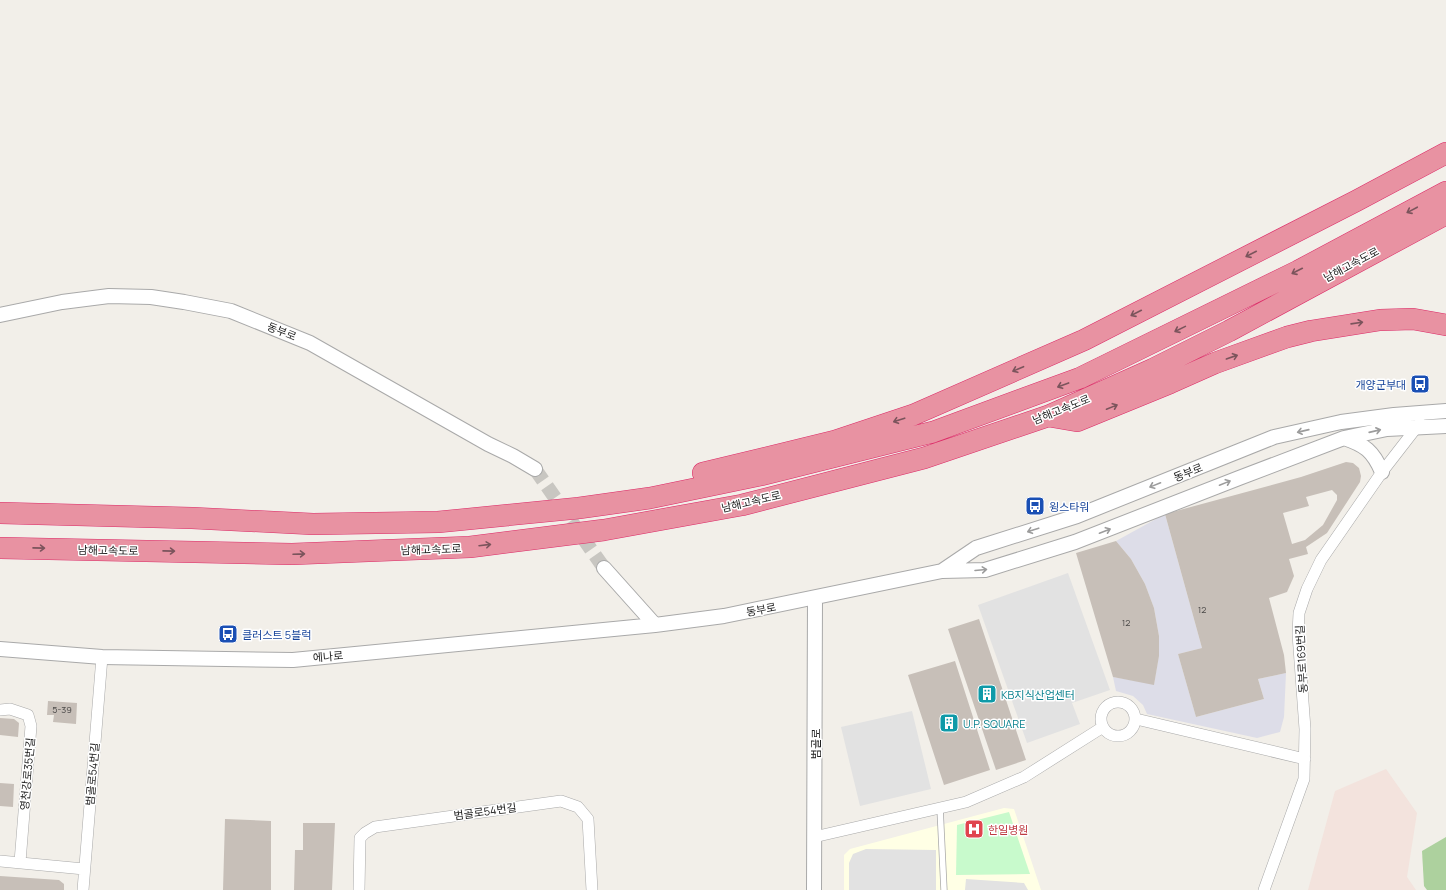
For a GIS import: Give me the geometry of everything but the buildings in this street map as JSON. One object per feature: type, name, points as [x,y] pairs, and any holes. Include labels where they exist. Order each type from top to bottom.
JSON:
[{"type":"highway","points":[[1323,216],[1446,141]]},
{"type":"highway","points":[[650,498],[694,475],[835,441],[913,415],[1084,340],[1323,216],[1356,201],[1446,153]]},
{"type":"highway","name":"남해고속도로","points":[[0,513],[192,518],[313,524],[438,522],[579,508],[650,498],[761,475],[933,432],[1080,378],[1298,271],[1446,192]]},
{"type":"highway","name":"남해고속도로","points":[[0,548],[292,554],[470,547],[604,530],[742,504],[924,458],[1048,416],[1153,369],[1222,335],[1446,214]]},
{"type":"highway","points":[[1048,416],[1077,421],[1215,363],[1287,337],[1311,331],[1380,320],[1413,319],[1446,325]]},
{"type":"street","name":"동부로","points":[[0,315],[62,302],[109,296],[151,297],[231,311],[310,343],[535,469]]},
{"type":"street","name":"동부로","points":[[942,571],[976,548],[1077,516],[1274,437],[1341,422],[1446,411]]},
{"type":"street","name":"동부로169번길","points":[[1264,890],[1304,779],[1304,728],[1298,634],[1299,613],[1307,589],[1321,560],[1382,472],[1429,412]]},
{"type":"street","name":"동부로","points":[[655,626],[724,616],[942,571],[985,570],[1075,542],[1344,438],[1387,429],[1446,426]]},
{"type":"street","points":[[1344,438],[1358,443],[1369,451],[1377,460],[1382,472]]},
{"type":"street","points":[[604,568],[655,626]]},
{"type":"street","name":"범골로","points":[[814,890],[815,598]]},
{"type":"street","name":"에나로","points":[[0,649],[102,657],[293,660],[655,626]]},
{"type":"street","name":"범골로54번길","points":[[83,890],[102,657]]},
{"type":"street","points":[[1116,702],[1122,702],[1132,708],[1136,719],[1132,730],[1123,736],[1111,735],[1103,727],[1101,722],[1103,711],[1106,706],[1116,702]]},
{"type":"street","name":"영천강로35번길","points":[[0,710],[10,709],[28,715],[31,726],[20,862]]},
{"type":"street","points":[[1136,719],[1305,759]]},
{"type":"street","points":[[814,837],[966,802],[1024,777],[1103,727]]},
{"type":"street","name":"범골로54번길","points":[[359,890],[360,838],[365,833],[375,828],[560,800],[578,807],[588,819],[592,890]]},
{"type":"street","points":[[0,861],[84,869]]},
{"type":"lane","points":[[940,808],[944,890]]},
{"type":"shaded area","points":[[1165,514],[1202,648],[1178,654],[1196,717],[1264,699],[1258,679],[1286,673],[1284,717],[1280,732],[1257,738],[1147,714],[1143,705],[1133,696],[1116,691],[1113,677],[1154,684],[1159,655],[1159,636],[1154,608],[1145,584],[1131,559],[1116,541]]},
{"type":"shaded area","points":[[1068,573],[1110,690],[1072,703],[1080,724],[1027,743],[978,605]]},
{"type":"shaded area","points":[[912,711],[931,789],[860,806],[841,727]]},
{"type":"shaded area","points":[[1386,769],[1417,813],[1407,877],[1416,890],[1308,890],[1335,791]]},
{"type":"shaded area","name":"한일병원","points":[[1004,808],[1014,809],[1041,890],[844,890],[844,855],[850,849]]},
{"type":"shaded area","points":[[866,849],[936,850],[936,890],[849,890],[849,863],[853,854]]},
{"type":"shaded area","points":[[966,879],[1024,883],[1028,890],[965,890]]},
{"type":"green space","points":[[1009,812],[1030,874],[956,875],[957,825]]},
{"type":"green space","points":[[1446,837],[1446,890],[1427,890],[1424,886],[1422,851]]},
{"type":"tunnel","points":[[535,469],[604,568]]},
{"type":"place","name":"개양군부대","points":[[1420,384]]},
{"type":"place","name":"윙스타워","points":[[1035,506]]},
{"type":"place","name":"클러스트 5블럭","points":[[228,634]]},
{"type":"place","name":"KB지식산업센터","points":[[987,694]]},
{"type":"place","name":"U.P. SQUARE","points":[[949,723]]},
{"type":"place","name":"한일병원","points":[[974,829]]}]
